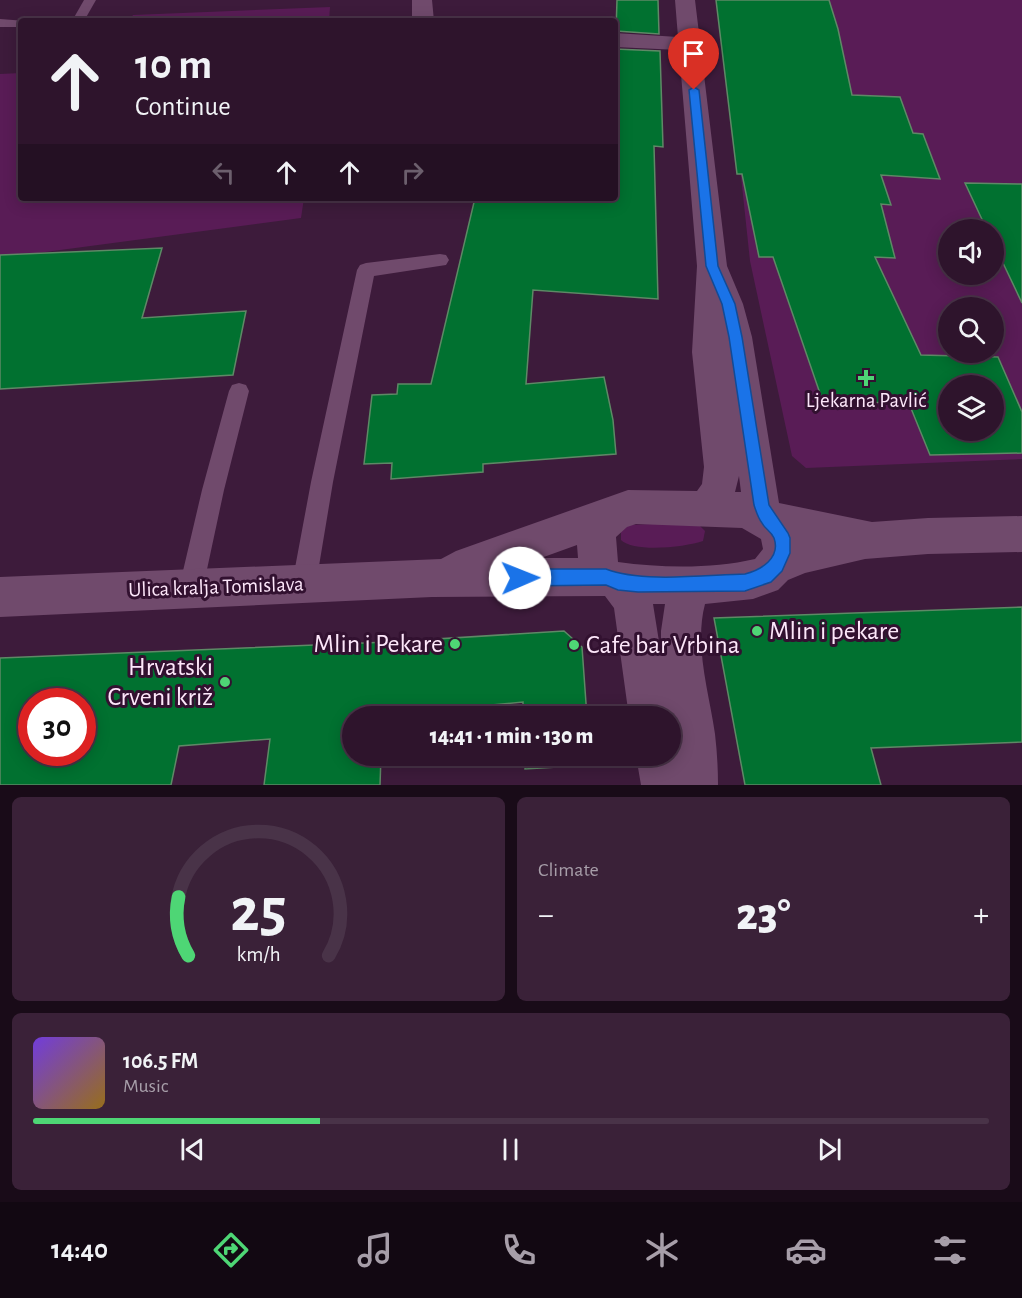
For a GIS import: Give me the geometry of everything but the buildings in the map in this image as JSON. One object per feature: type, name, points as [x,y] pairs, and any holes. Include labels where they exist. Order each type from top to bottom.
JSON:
[{"type":"street","points":[[685,0],[712,266],[708,352],[722,467],[721,484],[716,498],[704,510]]},
{"type":"street","points":[[618,40],[689,44]]},
{"type":"street","points":[[712,266],[728,304],[733,326],[761,505],[767,519],[776,526],[783,538],[782,553],[776,566]]},
{"type":"street","name":"Ulica kralja Tomislava","points":[[432,578],[612,514],[621,508],[742,510],[767,519]]},
{"type":"street","points":[[612,514],[596,541],[597,565],[626,591],[633,604],[649,706]]},
{"type":"street","points":[[767,519],[870,540]]},
{"type":"street","points":[[776,566],[795,557],[823,549],[870,540],[1022,534]]},
{"type":"street","name":"Ulica kralja Tomislava","points":[[0,597],[432,578],[612,579],[638,584],[745,582],[765,576],[776,566]]},
{"type":"street","points":[[690,584],[683,601],[680,640],[693,723],[695,785]]},
{"type":"street","points":[[660,766],[664,785]]},
{"type":"lane","points":[[80,18],[90,0]]},
{"type":"lane","points":[[0,23],[18,23]]},
{"type":"lane","points":[[304,584],[322,482],[366,270],[440,260]]},
{"type":"lane","points":[[191,588],[213,490],[239,391]]},
{"type":"shaded area","points":[[719,0],[1022,0],[1022,459],[806,468],[792,456],[750,261],[731,82]]},
{"type":"shaded area","points":[[330,7],[329,18],[131,18],[133,15]]},
{"type":"shaded area","points":[[18,73],[18,201],[304,201],[301,218],[0,258],[0,74]]},
{"type":"shaded area","points":[[697,523],[705,531],[703,541],[673,547],[648,548],[628,544],[621,540],[621,531],[627,525]]},
{"type":"place","name":"Ljekarna Pavlić","points":[[866,378]]},
{"type":"place","name":"Mlin i pekare","points":[[757,631]]},
{"type":"place","name":"Mlin i Pekare","points":[[455,644]]},
{"type":"place","name":"Cafe bar Vrbina","points":[[574,645]]},
{"type":"place","name":"Hrvatski Crveni križ","points":[[225,682]]},
{"type":"route","points":[[520,578],[606,577],[618,582],[638,584],[745,582],[765,576],[776,566],[782,553],[783,538],[776,526],[767,519],[761,505],[736,337],[728,304],[712,266],[694,90]]}]
